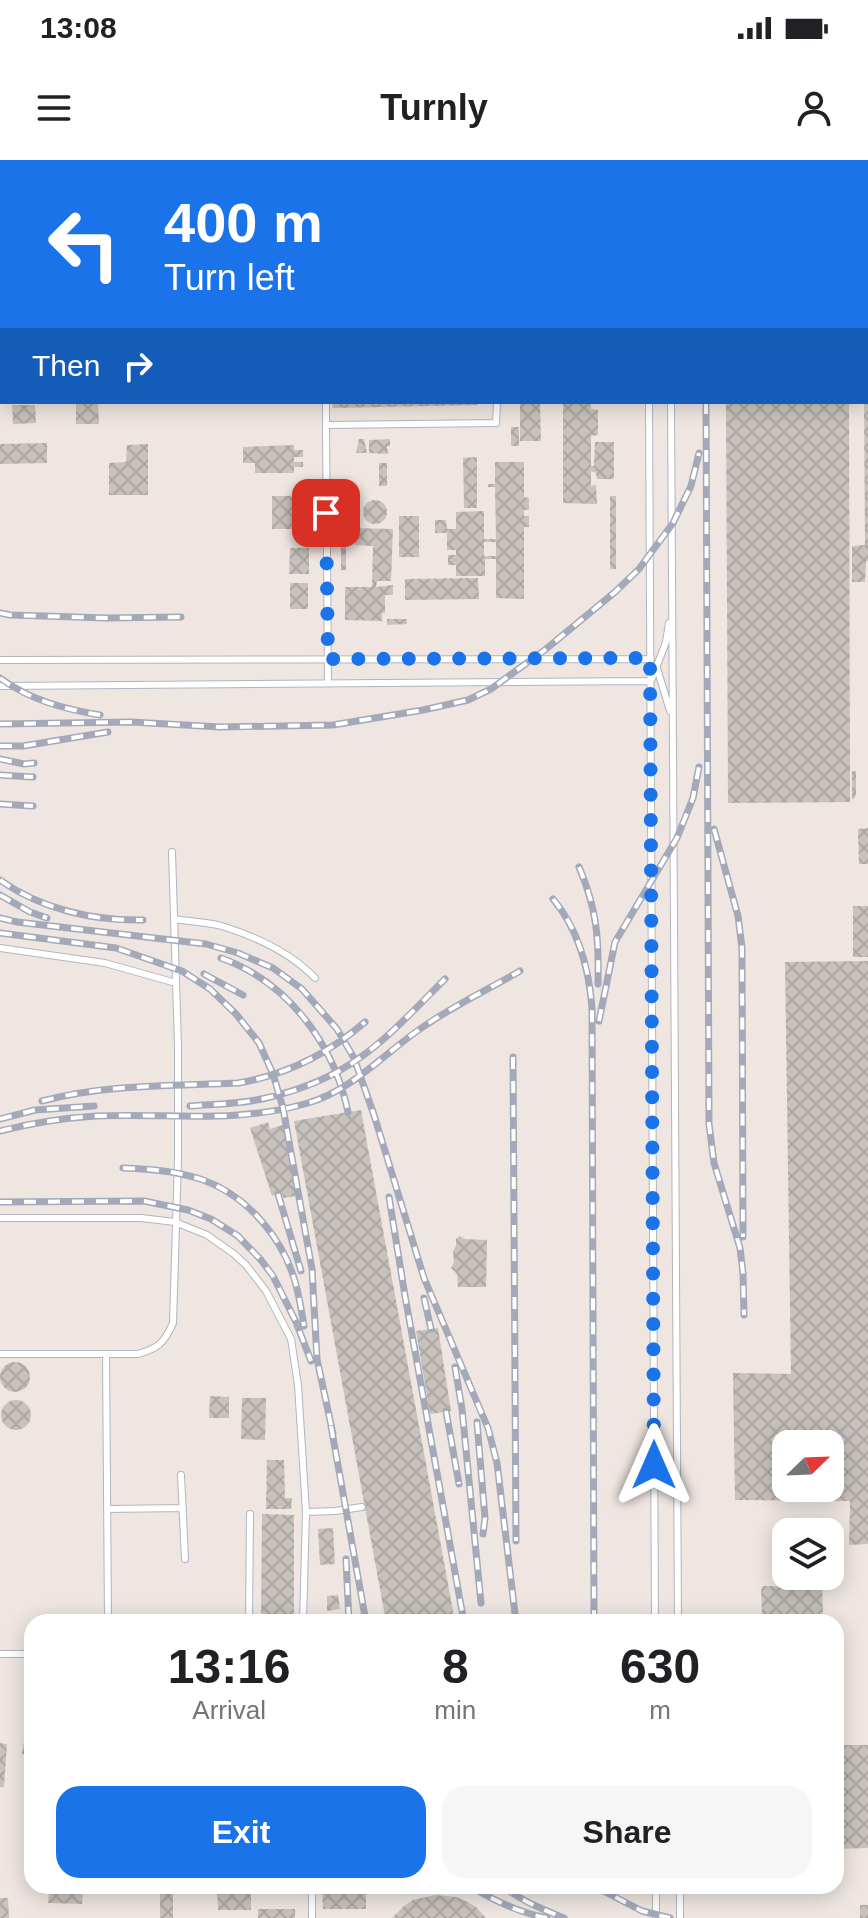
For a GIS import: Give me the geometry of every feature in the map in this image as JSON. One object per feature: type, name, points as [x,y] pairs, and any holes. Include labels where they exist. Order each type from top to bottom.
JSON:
[{"type":"lane","points":[[326,404],[328,683]]},
{"type":"lane","points":[[326,425],[496,423],[497,404]]},
{"type":"lane","points":[[649,404],[655,1614]]},
{"type":"lane","points":[[671,404],[678,1614]]},
{"type":"lane","points":[[651,681],[666,642],[672,600]]},
{"type":"lane","points":[[0,660],[650,658]]},
{"type":"lane","points":[[650,658],[657,667],[673,726]]},
{"type":"lane","points":[[0,686],[651,681]]},
{"type":"lane","points":[[0,1354],[138,1354],[162,1344],[173,1323],[178,1131],[172,852]]},
{"type":"lane","points":[[174,919],[224,926],[278,950],[304,966],[315,978]]},
{"type":"lane","points":[[0,948],[105,963],[176,983]]},
{"type":"lane","points":[[0,1218],[141,1218],[175,1222],[207,1235],[234,1254],[266,1291],[291,1339],[298,1385],[306,1512],[303,1614]]},
{"type":"lane","points":[[106,1354],[108,1614]]},
{"type":"lane","points":[[181,1475],[185,1559]]},
{"type":"lane","points":[[306,1512],[362,1507]]},
{"type":"lane","points":[[107,1509],[183,1508]]},
{"type":"lane","points":[[249,1614],[250,1514]]},
{"type":"lane","points":[[0,1654],[24,1654]]},
{"type":"lane","points":[[312,1894],[312,1918]]},
{"type":"lane","points":[[656,1894],[656,1918]]},
{"type":"lane","points":[[680,1894],[680,1918]]},
{"type":"building","points":[[76,404],[98,404],[99,424],[76,424]]},
{"type":"building","points":[[332,404],[477,404],[477,405],[333,408]]},
{"type":"building","points":[[520,404],[540,404],[541,441],[520,441]]},
{"type":"building","points":[[563,404],[591,404],[591,409],[598,410],[598,435],[591,436],[591,466],[594,466],[595,442],[614,442],[614,479],[597,479],[596,473],[591,471],[591,486],[596,485],[597,504],[563,503]]},
{"type":"building","points":[[726,404],[849,404],[850,802],[728,803]]},
{"type":"building","points":[[864,404],[868,404],[868,561],[865,582],[852,582],[852,546],[865,545]]},
{"type":"building","points":[[12,405],[35,405],[36,423],[13,424]]},
{"type":"building","points":[[511,427],[519,427],[519,446],[511,446]]},
{"type":"building","points":[[359,439],[364,439],[367,453],[356,453]]},
{"type":"building","points":[[390,439],[388,454],[369,453],[369,440]]},
{"type":"building","points":[[47,443],[47,463],[0,464],[0,444]]},
{"type":"building","points":[[148,444],[148,495],[109,495],[109,463],[126,462],[127,445]]},
{"type":"building","points":[[294,445],[294,450],[303,450],[303,457],[294,457],[294,462],[303,462],[303,467],[294,467],[294,473],[255,473],[255,463],[243,463],[243,447]]},
{"type":"building","points":[[477,457],[477,508],[464,508],[463,458]]},
{"type":"building","points":[[495,462],[524,462],[524,497],[529,498],[529,510],[524,510],[524,516],[529,516],[529,527],[524,527],[524,599],[496,598],[496,559],[485,559],[485,576],[456,576],[456,565],[448,565],[448,555],[456,555],[456,550],[447,550],[447,533],[435,533],[435,520],[446,520],[447,529],[456,529],[456,512],[484,511],[484,539],[496,539],[495,487],[488,487],[488,484],[495,484]],"holes":[[[484,542],[496,542],[496,556],[484,556]]]},
{"type":"building","points":[[379,463],[387,463],[387,486],[379,486]]},
{"type":"building","points":[[272,496],[308,496],[308,529],[272,529]]},
{"type":"building","points":[[610,496],[616,496],[616,569],[610,569]]},
{"type":"building","points":[[375,500],[386,507],[387,512],[380,523],[375,524],[364,517],[363,512],[370,501]]},
{"type":"building","points":[[345,515],[351,521],[345,527],[339,521]]},
{"type":"building","points":[[399,516],[419,516],[419,557],[399,557]]},
{"type":"building","points":[[351,528],[393,529],[391,581],[377,581],[376,587],[393,585],[393,595],[385,595],[382,621],[345,620],[345,587],[372,587],[373,546],[355,545]]},
{"type":"building","points":[[341,547],[346,547],[346,570],[341,570]]},
{"type":"building","points":[[290,548],[309,548],[309,574],[289,574]]},
{"type":"building","points":[[478,578],[479,599],[405,600],[405,579]]},
{"type":"building","points":[[290,583],[308,583],[308,609],[290,609]]},
{"type":"building","points":[[387,619],[407,619],[407,624],[387,625]]},
{"type":"building","points":[[852,771],[856,771],[854,799],[852,799]]},
{"type":"building","points":[[868,828],[868,864],[859,864],[858,829]]},
{"type":"building","points":[[853,906],[868,906],[868,957],[853,957]]},
{"type":"building","points":[[868,961],[868,1544],[849,1545],[850,1501],[844,1501],[844,1430],[772,1430],[772,1500],[735,1500],[733,1373],[791,1374],[785,962]]},
{"type":"building","points":[[361,1110],[454,1614],[385,1614],[294,1121]]},
{"type":"building","points":[[268,1122],[270,1129],[283,1125],[296,1196],[283,1198],[282,1193],[272,1196],[250,1128]]},
{"type":"building","points":[[456,1238],[487,1240],[486,1287],[458,1287],[457,1274],[451,1268]]},
{"type":"building","points":[[438,1328],[451,1411],[430,1414],[416,1331]]},
{"type":"building","points":[[15,1362],[26,1366],[30,1377],[26,1388],[15,1392],[4,1388],[0,1377],[4,1366]]},
{"type":"building","points":[[210,1396],[229,1397],[229,1418],[209,1418]]},
{"type":"building","points":[[242,1398],[266,1398],[265,1440],[241,1439]]},
{"type":"building","points":[[16,1400],[27,1404],[31,1415],[27,1426],[16,1430],[5,1426],[1,1415],[5,1404]]},
{"type":"building","points":[[267,1460],[284,1460],[285,1498],[292,1498],[291,1509],[266,1509]]},
{"type":"building","points":[[262,1514],[294,1515],[294,1614],[261,1614]]},
{"type":"building","points":[[333,1528],[335,1564],[320,1565],[318,1529]]},
{"type":"building","points":[[763,1586],[772,1586],[772,1590],[822,1590],[822,1614],[762,1614]]},
{"type":"building","points":[[338,1595],[340,1609],[327,1611],[327,1596]]},
{"type":"building","points":[[0,1743],[7,1744],[4,1787],[0,1787]]},
{"type":"building","points":[[844,1745],[868,1745],[868,1848],[844,1849]]},
{"type":"building","points":[[49,1894],[83,1894],[82,1904],[48,1903]]},
{"type":"building","points":[[160,1894],[173,1894],[173,1918],[160,1918]]},
{"type":"building","points":[[217,1894],[251,1894],[251,1910],[218,1910]]},
{"type":"building","points":[[322,1894],[366,1894],[366,1909],[323,1909]]},
{"type":"building","points":[[435,1895],[466,1901],[486,1918],[392,1918],[413,1900]]},
{"type":"building","points":[[0,1898],[8,1898],[9,1918],[0,1918]]},
{"type":"building","points":[[860,1905],[868,1905],[868,1918],[860,1918]]},
{"type":"building","points":[[258,1909],[295,1909],[295,1918],[258,1918]]},
{"type":"railway","points":[[706,404],[709,1124],[714,1163],[740,1248],[744,1315]]},
{"type":"railway","points":[[0,724],[333,725],[468,700],[491,689],[546,649],[639,569],[673,523],[691,486],[699,453]]},
{"type":"railway","points":[[0,613],[107,618],[181,617]]},
{"type":"railway","points":[[0,678],[48,702],[100,715]]},
{"type":"railway","points":[[0,746],[23,746],[108,732]]},
{"type":"railway","points":[[0,759],[34,763]]},
{"type":"railway","points":[[599,1021],[615,942],[677,838],[693,798],[699,767]]},
{"type":"railway","points":[[0,775],[33,777]]},
{"type":"railway","points":[[0,804],[33,806]]},
{"type":"railway","points":[[714,829],[738,916],[742,948],[743,1237]]},
{"type":"railway","points":[[579,867],[596,924],[598,984]]},
{"type":"railway","points":[[0,880],[50,906],[105,918],[143,920]]},
{"type":"railway","points":[[0,895],[47,918]]},
{"type":"railway","points":[[553,899],[570,924],[581,950],[592,1008],[594,1614]]},
{"type":"railway","points":[[0,918],[206,944],[238,953],[273,968],[302,989],[337,1029],[354,1058],[374,1115],[424,1278],[488,1428],[497,1463],[515,1614]]},
{"type":"railway","points":[[0,933],[116,948],[182,971],[210,989],[236,1014],[259,1043],[283,1108],[312,1269],[317,1359],[333,1434]]},
{"type":"railway","points":[[221,958],[267,983],[304,1018],[332,1063],[348,1112]]},
{"type":"railway","points":[[0,1131],[84,1117],[229,1116],[308,1103],[339,1089],[432,1021],[520,971]]},
{"type":"railway","points":[[204,974],[243,995]]},
{"type":"railway","points":[[190,1106],[260,1099],[299,1089],[324,1078],[367,1053],[445,979]]},
{"type":"railway","points":[[42,1101],[90,1091],[238,1083],[273,1075],[306,1062],[365,1022]]},
{"type":"railway","points":[[513,1057],[516,1541]]},
{"type":"railway","points":[[0,1119],[35,1110],[94,1106]]},
{"type":"railway","points":[[123,1168],[163,1171],[203,1180],[236,1198],[250,1210],[275,1238],[292,1272],[304,1326]]},
{"type":"railway","points":[[278,1194],[301,1271]]},
{"type":"railway","points":[[389,1197],[463,1614]]},
{"type":"railway","points":[[0,1202],[144,1201],[188,1210],[211,1219],[238,1236],[273,1276],[311,1361]]},
{"type":"railway","points":[[424,1298],[431,1329]]},
{"type":"railway","points":[[455,1367],[481,1603]]},
{"type":"railway","points":[[446,1411],[459,1484]]},
{"type":"railway","points":[[477,1422],[485,1518],[483,1534]]},
{"type":"railway","points":[[331,1426],[365,1614]]},
{"type":"railway","points":[[346,1559],[349,1614]]},
{"type":"railway","points":[[484,1894],[527,1913],[547,1918]]},
{"type":"railway","points":[[515,1894],[564,1918]]},
{"type":"railway","points":[[609,1894],[642,1911],[670,1918]]},
{"type":"route","points":[[326,513],[328,659],[650,658],[654,1465]]}]
